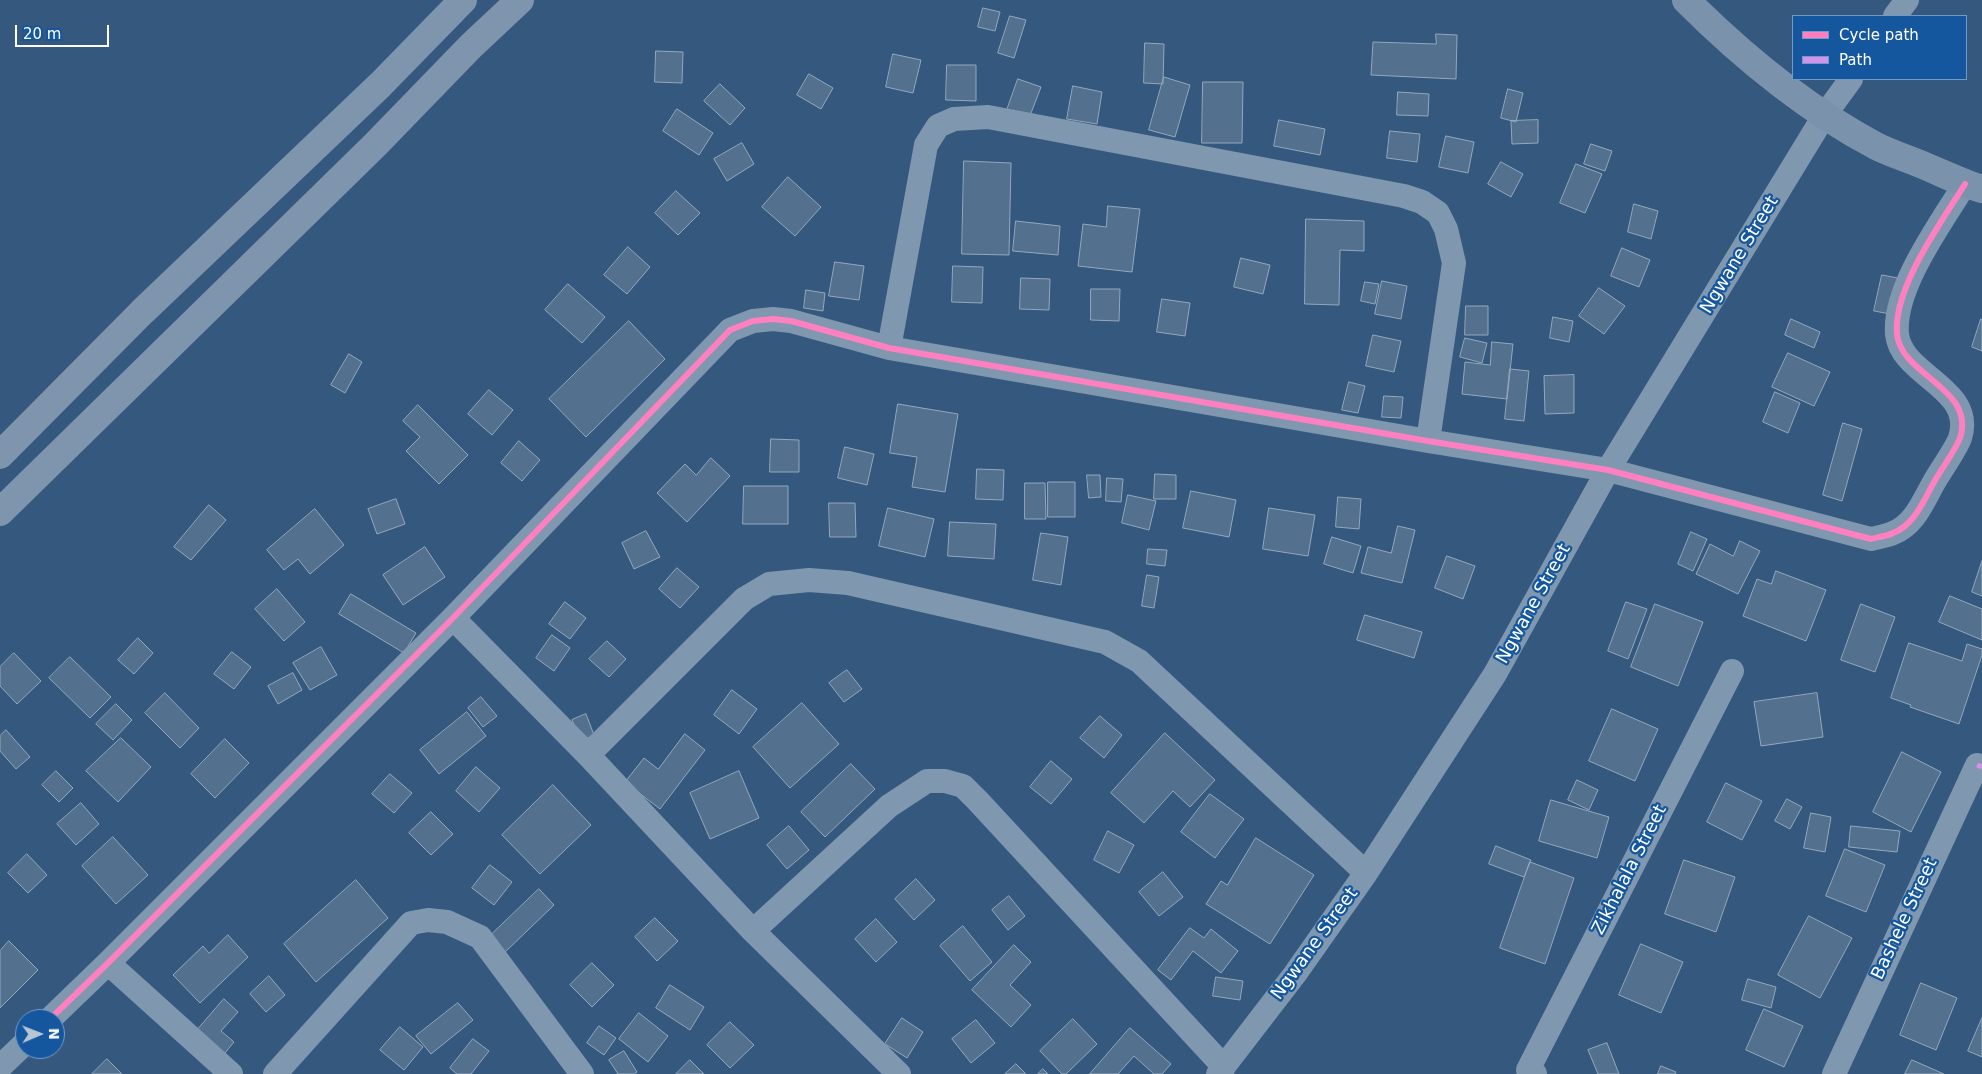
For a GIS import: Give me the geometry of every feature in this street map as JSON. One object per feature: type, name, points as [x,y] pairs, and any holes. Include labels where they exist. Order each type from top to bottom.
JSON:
[{"type":"highway","points":[[0,455],[142,312],[380,85],[462,0]]},
{"type":"highway","points":[[0,512],[375,145],[470,46],[520,0]]},
{"type":"street","points":[[60,1009],[453,618],[730,330],[753,321],[773,319],[791,321],[889,348],[1428,441],[1608,470],[1872,539],[1895,533],[1912,520],[1960,438],[1962,417],[1950,394],[1906,357],[1897,335],[1898,309],[1911,273],[1973,186],[1878,147],[1824,116],[1772,79],[1686,0]]},
{"type":"street","points":[[1896,15],[1907,0]]},
{"type":"street","name":"Ngwane Street","points":[[1221,1070],[1295,974],[1366,873],[1495,674],[1608,470],[1824,116],[1850,80]]},
{"type":"street","points":[[889,348],[926,145],[938,126],[954,120],[988,118],[1404,196],[1422,202],[1438,213],[1446,229],[1454,262],[1428,441]]},
{"type":"street","points":[[588,755],[744,598],[769,584],[808,580],[848,583],[1105,642],[1139,660],[1366,873]]},
{"type":"street","points":[[453,618],[588,755],[752,931],[899,1074]]},
{"type":"street","name":"Zikhalala Street","points":[[1531,1072],[1732,671]]},
{"type":"street","name":"Bashele Street","points":[[1834,1074],[1977,765]]},
{"type":"street","points":[[752,931],[897,801],[928,781],[944,781],[963,786],[1221,1070]]},
{"type":"street","points":[[275,1074],[411,923],[428,920],[447,922],[480,938],[582,1074]]},
{"type":"street","points":[[108,963],[231,1074]]},
{"type":"street","points":[[0,1067],[15,1053]]},
{"type":"building","points":[[983,8],[1000,12],[995,31],[978,27]]},
{"type":"building","points":[[1010,16],[1026,20],[1014,58],[998,53]]},
{"type":"building","points":[[1436,34],[1457,35],[1456,79],[1371,75],[1373,42],[1436,44]]},
{"type":"building","points":[[1145,43],[1164,44],[1163,84],[1144,83]]},
{"type":"building","points":[[656,51],[683,52],[682,83],[655,82]]},
{"type":"building","points":[[893,54],[921,60],[913,93],[886,87]]},
{"type":"building","points":[[947,65],[976,65],[976,101],[946,100]]},
{"type":"building","points":[[809,74],[833,88],[821,109],[797,95]]},
{"type":"building","points":[[1164,77],[1190,85],[1175,137],[1149,130]]},
{"type":"building","points":[[1018,79],[1041,87],[1028,121],[1006,113]]},
{"type":"building","points":[[1203,82],[1243,82],[1242,143],[1202,143]]},
{"type":"building","points":[[720,84],[745,108],[730,125],[704,101]]},
{"type":"building","points":[[1073,86],[1102,92],[1097,124],[1067,119]]},
{"type":"building","points":[[1508,89],[1523,93],[1516,122],[1501,118]]},
{"type":"building","points":[[1398,92],[1429,94],[1428,116],[1397,115]]},
{"type":"building","points":[[677,109],[713,133],[699,155],[663,131]]},
{"type":"building","points":[[1279,120],[1325,129],[1320,155],[1274,146]]},
{"type":"building","points":[[1538,120],[1538,143],[1512,144],[1511,121]]},
{"type":"building","points":[[1390,131],[1420,134],[1417,162],[1387,158]]},
{"type":"building","points":[[1446,136],[1474,142],[1468,173],[1439,167]]},
{"type":"building","points":[[742,143],[754,164],[727,181],[714,159]]},
{"type":"building","points":[[1591,144],[1612,151],[1605,171],[1584,164]]},
{"type":"building","points":[[964,161],[1011,163],[1009,255],[962,254]]},
{"type":"building","points":[[1501,162],[1523,174],[1511,197],[1488,184]]},
{"type":"building","points":[[1576,164],[1602,174],[1585,213],[1560,203]]},
{"type":"building","points":[[788,177],[821,207],[795,236],[762,207]]},
{"type":"building","points":[[676,191],[700,213],[678,235],[655,213]]},
{"type":"building","points":[[1634,204],[1658,211],[1651,239],[1628,232]]},
{"type":"building","points":[[1108,206],[1140,209],[1132,272],[1078,266],[1083,224],[1106,227]]},
{"type":"building","points":[[1306,219],[1364,221],[1364,251],[1340,250],[1339,305],[1305,304]]},
{"type":"building","points":[[1016,221],[1060,226],[1058,255],[1013,251]]},
{"type":"building","points":[[628,247],[650,267],[627,294],[604,275]]},
{"type":"building","points":[[1622,248],[1650,260],[1639,287],[1611,276]]},
{"type":"building","points":[[1241,258],[1270,265],[1263,294],[1234,287]]},
{"type":"building","points":[[835,262],[864,266],[859,300],[829,296]]},
{"type":"building","points":[[953,266],[983,267],[982,303],[952,302]]},
{"type":"building","points":[[1882,275],[1903,279],[1896,315],[1874,311]]},
{"type":"building","points":[[1021,278],[1050,279],[1049,310],[1020,309]]},
{"type":"building","points":[[1382,281],[1407,286],[1401,319],[1375,314]]},
{"type":"building","points":[[1365,282],[1379,284],[1375,304],[1361,301]]},
{"type":"building","points":[[568,284],[605,317],[582,343],[545,310]]},
{"type":"building","points":[[1599,288],[1625,306],[1604,334],[1579,316]]},
{"type":"building","points":[[1091,289],[1120,289],[1119,321],[1091,320]]},
{"type":"building","points":[[806,290],[825,293],[823,311],[804,308]]},
{"type":"building","points":[[1162,299],[1190,303],[1185,336],[1157,332]]},
{"type":"building","points":[[1466,306],[1488,306],[1488,335],[1465,335]]},
{"type":"building","points":[[1553,317],[1573,321],[1569,342],[1550,338]]},
{"type":"building","points":[[1791,319],[1820,332],[1814,348],[1785,335]]},
{"type":"building","points":[[1982,320],[1982,351],[1972,347]]},
{"type":"building","points":[[629,321],[665,359],[586,437],[549,399]]},
{"type":"building","points":[[1373,335],[1401,341],[1394,372],[1366,366]]},
{"type":"building","points":[[1465,338],[1487,343],[1482,363],[1460,357]]},
{"type":"building","points":[[1492,342],[1513,344],[1507,399],[1462,394],[1465,362],[1490,365]]},
{"type":"building","points":[[1788,353],[1830,372],[1814,406],[1772,387]]},
{"type":"building","points":[[349,354],[362,362],[345,393],[331,385]]},
{"type":"building","points":[[1510,369],[1529,371],[1524,421],[1505,419]]},
{"type":"building","points":[[1574,375],[1574,413],[1545,414],[1544,376]]},
{"type":"building","points":[[1349,382],[1365,386],[1358,413],[1342,410]]},
{"type":"building","points":[[489,390],[513,410],[492,435],[468,414]]},
{"type":"building","points":[[1775,392],[1800,403],[1788,433],[1763,422]]},
{"type":"building","points":[[1384,396],[1403,397],[1401,418],[1382,417]]},
{"type":"building","points":[[898,404],[958,414],[945,492],[912,487],[917,457],[890,453]]},
{"type":"building","points":[[418,405],[468,455],[439,484],[406,451],[420,437],[403,421]]},
{"type":"building","points":[[1843,423],[1862,429],[1842,501],[1823,495]]},
{"type":"building","points":[[771,439],[799,440],[799,472],[770,472]]},
{"type":"building","points":[[519,441],[540,460],[522,481],[501,463]]},
{"type":"building","points":[[845,447],[874,454],[867,485],[838,478]]},
{"type":"building","points":[[711,458],[730,476],[687,522],[657,493],[685,464],[696,475]]},
{"type":"building","points":[[977,469],[1004,470],[1003,500],[976,499]]},
{"type":"building","points":[[1155,474],[1176,475],[1176,499],[1154,499]]},
{"type":"building","points":[[1087,475],[1100,475],[1101,497],[1089,498]]},
{"type":"building","points":[[1107,478],[1123,479],[1121,502],[1106,501]]},
{"type":"building","points":[[1048,482],[1075,482],[1075,517],[1048,517]]},
{"type":"building","points":[[1025,483],[1045,483],[1046,519],[1025,519]]},
{"type":"building","points":[[744,486],[788,486],[788,524],[743,524]]},
{"type":"building","points":[[1191,491],[1236,500],[1229,537],[1183,528]]},
{"type":"building","points":[[1128,495],[1156,501],[1149,530],[1122,523]]},
{"type":"building","points":[[1338,497],[1361,499],[1359,529],[1336,527]]},
{"type":"building","points":[[396,499],[405,524],[377,534],[368,509]]},
{"type":"building","points":[[829,503],[855,503],[856,537],[830,537]]},
{"type":"building","points":[[209,505],[226,520],[191,560],[174,547]]},
{"type":"building","points":[[888,508],[934,519],[925,557],[879,546]]},
{"type":"building","points":[[1269,508],[1315,515],[1308,556],[1263,549]]},
{"type":"building","points":[[315,509],[344,545],[310,574],[298,559],[284,570],[267,550]]},
{"type":"building","points":[[950,522],[996,524],[994,559],[948,556]]},
{"type":"building","points":[[1398,526],[1415,530],[1402,583],[1361,573],[1368,547],[1391,553]]},
{"type":"building","points":[[646,531],[660,557],[634,569],[622,543]]},
{"type":"building","points":[[1691,532],[1707,539],[1693,571],[1678,564]]},
{"type":"building","points":[[1041,533],[1068,537],[1061,585],[1033,580]]},
{"type":"building","points":[[1332,537],[1361,546],[1353,573],[1324,564]]},
{"type":"building","points":[[1740,541],[1760,551],[1738,594],[1696,574],[1710,544],[1733,556]]},
{"type":"building","points":[[425,547],[445,577],[403,605],[383,575]]},
{"type":"building","points":[[1148,549],[1167,550],[1165,566],[1147,564]]},
{"type":"building","points":[[1447,556],[1475,566],[1463,599],[1435,588]]},
{"type":"building","points":[[1982,561],[1982,596],[1972,592]]},
{"type":"building","points":[[677,568],[699,587],[680,608],[659,589]]},
{"type":"building","points":[[1776,571],[1826,590],[1806,641],[1743,616],[1757,579],[1771,584]]},
{"type":"building","points":[[1147,575],[1159,577],[1154,608],[1142,606]]},
{"type":"building","points":[[277,589],[305,622],[284,641],[255,609]]},
{"type":"building","points":[[351,594],[416,633],[404,653],[339,614]]},
{"type":"building","points":[[1950,596],[1982,609],[1982,640],[1939,622]]},
{"type":"building","points":[[565,602],[586,618],[570,639],[549,624]]},
{"type":"building","points":[[1626,602],[1647,609],[1628,659],[1608,651]]},
{"type":"building","points":[[1655,604],[1703,622],[1678,686],[1631,667]]},
{"type":"building","points":[[1861,604],[1895,617],[1875,672],[1841,660]]},
{"type":"building","points":[[1365,615],[1422,632],[1414,658],[1357,640]]},
{"type":"building","points":[[552,635],[570,648],[554,671],[536,658]]},
{"type":"building","points":[[138,638],[153,653],[134,674],[118,660]]},
{"type":"building","points":[[607,641],[626,659],[609,677],[589,659]]},
{"type":"building","points":[[1909,643],[1962,661],[1967,644],[1982,649],[1982,655],[1959,724],[1910,707],[1911,705],[1891,698]]},
{"type":"building","points":[[321,647],[337,675],[310,690],[293,663]]},
{"type":"building","points":[[232,652],[251,667],[234,689],[214,674]]},
{"type":"building","points":[[14,653],[41,681],[17,704],[0,686],[0,667]]},
{"type":"building","points":[[70,657],[111,697],[90,718],[49,678]]},
{"type":"building","points":[[847,670],[862,689],[844,702],[829,683]]},
{"type":"building","points":[[293,673],[302,690],[278,704],[268,686]]},
{"type":"building","points":[[732,690],[757,709],[739,734],[714,715]]},
{"type":"building","points":[[165,693],[199,728],[180,748],[145,713]]},
{"type":"building","points":[[1817,693],[1823,737],[1761,746],[1754,702]]},
{"type":"building","points":[[481,697],[497,716],[483,727],[468,708]]},
{"type":"building","points":[[802,703],[839,744],[790,788],[753,747]]},
{"type":"building","points":[[116,704],[132,720],[113,740],[96,724]]},
{"type":"building","points":[[1612,709],[1658,729],[1635,781],[1589,761]]},
{"type":"building","points":[[467,712],[486,736],[439,774],[420,750]]},
{"type":"building","points":[[586,714],[594,735],[581,741],[572,720]]},
{"type":"building","points":[[1100,716],[1122,735],[1104,758],[1080,738]]},
{"type":"building","points":[[6,730],[30,757],[16,769],[0,751],[0,736]]},
{"type":"building","points":[[1165,733],[1215,780],[1190,807],[1173,791],[1144,823],[1111,793]]},
{"type":"building","points":[[685,734],[705,750],[660,809],[625,782],[644,758],[658,769]]},
{"type":"building","points":[[121,738],[151,767],[118,802],[86,771]]},
{"type":"building","points":[[225,739],[249,763],[215,798],[191,774]]},
{"type":"building","points":[[1902,752],[1941,772],[1911,832],[1873,812]]},
{"type":"building","points":[[1051,761],[1072,779],[1051,804],[1030,787]]},
{"type":"building","points":[[851,764],[875,789],[825,837],[801,812]]},
{"type":"building","points":[[476,767],[500,788],[479,812],[456,791]]},
{"type":"building","points":[[56,771],[73,788],[59,802],[42,785]]},
{"type":"building","points":[[739,771],[759,818],[710,839],[690,793]]},
{"type":"building","points":[[390,774],[412,793],[394,813],[372,794]]},
{"type":"building","points":[[1577,780],[1598,790],[1589,810],[1568,800]]},
{"type":"building","points":[[1726,783],[1762,801],[1742,840],[1707,822]]},
{"type":"building","points":[[553,785],[591,825],[540,874],[502,835]]},
{"type":"building","points":[[1210,794],[1244,819],[1215,858],[1181,832]]},
{"type":"building","points":[[1787,799],[1802,807],[1790,829],[1775,821]]},
{"type":"building","points":[[1551,800],[1609,817],[1597,858],[1539,841]]},
{"type":"building","points":[[81,803],[99,824],[76,845],[57,824]]},
{"type":"building","points":[[431,812],[453,834],[431,855],[409,833]]},
{"type":"building","points":[[1811,813],[1831,817],[1825,852],[1804,848]]},
{"type":"building","points":[[789,826],[809,850],[787,869],[767,845]]},
{"type":"building","points":[[1851,826],[1900,831],[1897,852],[1849,847]]},
{"type":"building","points":[[1108,831],[1134,845],[1119,873],[1094,860]]},
{"type":"building","points":[[113,837],[148,875],[116,904],[82,866]]},
{"type":"building","points":[[1256,838],[1314,875],[1270,944],[1206,904],[1221,881],[1227,885]]},
{"type":"building","points":[[1496,846],[1531,860],[1524,877],[1489,864]]},
{"type":"building","points":[[1845,849],[1885,865],[1866,912],[1826,896]]},
{"type":"building","points":[[27,854],[47,875],[28,893],[8,873]]},
{"type":"building","points":[[1684,860],[1735,877],[1716,932],[1665,914]]},
{"type":"building","points":[[1530,862],[1574,878],[1545,964],[1500,948]]},
{"type":"building","points":[[490,865],[512,882],[494,905],[472,888]]},
{"type":"building","points":[[1163,872],[1183,897],[1159,916],[1139,892]]},
{"type":"building","points":[[916,879],[935,900],[914,920],[895,899]]},
{"type":"building","points":[[356,880],[388,918],[316,982],[284,944]]},
{"type":"building","points":[[539,889],[554,905],[502,955],[487,939]]},
{"type":"building","points":[[1009,896],[1025,916],[1008,930],[992,910]]},
{"type":"building","points":[[1809,916],[1852,938],[1820,998],[1778,975]]},
{"type":"building","points":[[655,918],[678,941],[657,961],[635,937]]},
{"type":"building","points":[[876,919],[897,942],[876,962],[855,939]]},
{"type":"building","points":[[963,926],[992,962],[970,981],[940,946]]},
{"type":"building","points":[[1190,928],[1204,938],[1211,929],[1238,951],[1221,973],[1193,951],[1171,980],[1158,970]]},
{"type":"building","points":[[228,935],[248,957],[200,1003],[173,975],[203,946],[209,953]]},
{"type":"building","points":[[9,941],[38,970],[0,1008],[0,951]]},
{"type":"building","points":[[1641,944],[1683,962],[1661,1013],[1619,995]]},
{"type":"building","points":[[1014,945],[1031,962],[1010,985],[1031,1005],[1011,1027],[972,990]]},
{"type":"building","points":[[592,963],[614,985],[592,1007],[570,985]]},
{"type":"building","points":[[269,976],[285,995],[266,1012],[250,994]]},
{"type":"building","points":[[1216,977],[1243,981],[1240,1000],[1213,996]]},
{"type":"building","points":[[1748,979],[1776,987],[1771,1008],[1742,1000]]},
{"type":"building","points":[[1921,983],[1957,998],[1936,1050],[1900,1035]]},
{"type":"building","points":[[670,985],[704,1007],[690,1030],[656,1008]]},
{"type":"building","points":[[224,999],[238,1012],[221,1031],[234,1042],[220,1059],[193,1035]]},
{"type":"building","points":[[458,1003],[473,1020],[431,1054],[416,1036]]},
{"type":"building","points":[[1764,1009],[1803,1026],[1784,1067],[1746,1050]]},
{"type":"building","points":[[639,1013],[668,1036],[648,1062],[619,1039]]},
{"type":"building","points":[[902,1018],[923,1032],[907,1058],[885,1044]]},
{"type":"building","points":[[1982,1018],[1982,1057],[1968,1051]]},
{"type":"building","points":[[1073,1019],[1097,1044],[1066,1074],[1062,1074],[1040,1051]]},
{"type":"building","points":[[976,1020],[995,1043],[971,1063],[952,1039]]},
{"type":"building","points":[[730,1022],[754,1045],[730,1068],[707,1045]]},
{"type":"building","points":[[599,1026],[616,1038],[604,1055],[587,1043]]},
{"type":"building","points":[[400,1027],[423,1047],[404,1070],[380,1050]]},
{"type":"building","points":[[1130,1028],[1171,1064],[1162,1074],[1154,1074],[1134,1056],[1118,1074],[1090,1074]]},
{"type":"building","points":[[473,1039],[489,1051],[471,1074],[457,1074],[450,1068]]},
{"type":"building","points":[[1607,1043],[1619,1074],[1598,1074],[1588,1050]]},
{"type":"building","points":[[624,1051],[637,1072],[634,1074],[618,1074],[609,1060]]},
{"type":"building","points":[[107,1059],[122,1074],[92,1074]]},
{"type":"building","points":[[690,1060],[704,1074],[676,1074]]},
{"type":"building","points":[[1912,1060],[1944,1074],[1905,1074]]},
{"type":"building","points":[[1016,1064],[1026,1074],[1005,1074]]},
{"type":"building","points":[[1661,1066],[1676,1072],[1675,1074],[1658,1074]]},
{"type":"building","points":[[1043,1069],[1048,1074],[1038,1074]]},
{"type":"marked path","points":[[1977,765],[1982,767]]},
{"type":"cycle path","points":[[60,1009],[453,618],[730,330],[753,321],[773,319],[791,321],[889,348],[1428,441],[1608,470],[1871,539],[1893,533],[1912,519],[1960,438],[1962,421],[1957,407],[1948,394],[1911,361],[1902,348],[1897,334],[1898,316],[1910,277],[1920,256],[1965,184]]}]
